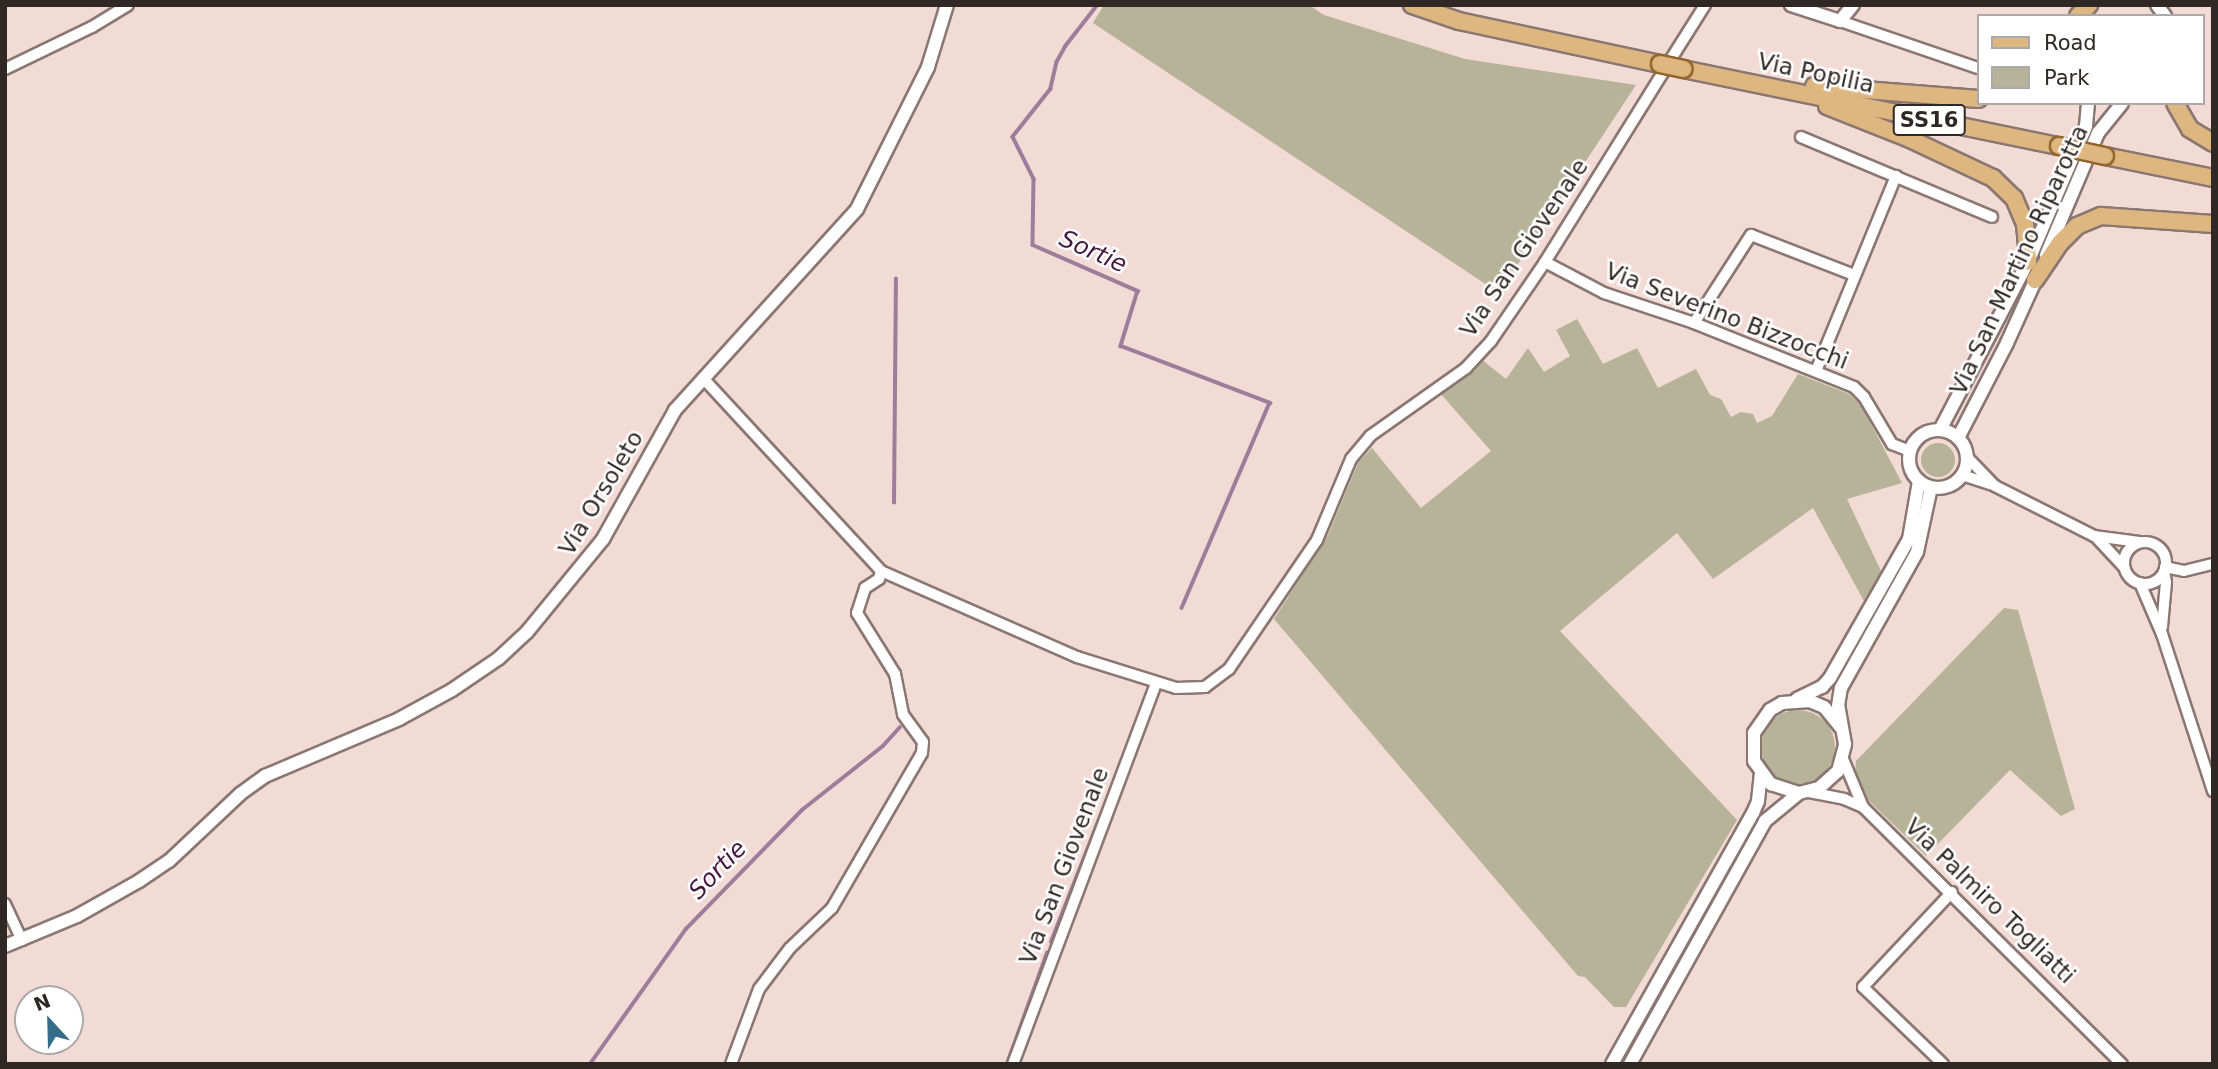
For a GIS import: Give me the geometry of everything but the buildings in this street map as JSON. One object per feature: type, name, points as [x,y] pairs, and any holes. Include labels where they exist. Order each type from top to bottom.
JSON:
[{"type":"main road","name":"Via Popilia","points":[[1412,5],[1460,21],[2213,178]]},
{"type":"main road","points":[[1738,81],[1976,99]]},
{"type":"main road","points":[[1800,93],[1910,139],[1993,178],[2014,198],[2022,216],[2028,262]]},
{"type":"main road","points":[[2176,105],[2190,129],[2213,143]]},
{"type":"main road","points":[[2035,280],[2060,243],[2077,226],[2101,216],[2213,224]]},
{"type":"street","points":[[5,69],[92,27],[128,5]]},
{"type":"street","name":"Via Orsoleto","points":[[5,946],[77,916],[139,881],[169,861],[240,794],[265,776],[399,719],[452,690],[499,658],[566,588],[603,539],[675,410],[857,209],[928,67],[947,5]]},
{"type":"street","name":"Via San Giovenale","points":[[703,378],[881,570],[1077,657],[1176,688],[1205,687],[1230,670],[1317,540],[1351,459],[1370,436],[1466,368],[1490,341],[1545,262],[1670,66],[1705,5]]},
{"type":"street","points":[[1791,5],[1976,67]]},
{"type":"street","points":[[1840,21],[1853,5]]},
{"type":"street","name":"Via San Martino Riparotta","points":[[1940,430],[2028,262],[2086,126],[2088,105]]},
{"type":"street","name":"Via San Martino Riparotta","points":[[1958,438],[2035,280],[2098,133],[2120,105]]},
{"type":"street","points":[[1801,137],[1992,217]]},
{"type":"street","points":[[1816,371],[1896,176]]},
{"type":"street","points":[[1694,323],[1751,235],[1854,275]]},
{"type":"street","name":"Via Severino Bizzocchi","points":[[1545,262],[1604,293],[1694,323],[1854,387],[1864,397],[1892,444],[1910,451]]},
{"type":"street","points":[[1967,457],[1962,475],[1948,486],[1925,484],[1910,467],[1910,451],[1921,435],[1940,430],[1958,438],[1967,457],[1996,486]]},
{"type":"street","points":[[1962,475],[1996,486],[2094,536],[2157,546],[2164,555],[2166,582],[2162,634]]},
{"type":"street","points":[[1863,807],[1844,799],[1778,788],[1761,774],[1754,761],[1754,733],[1769,710],[1822,687],[1830,678],[1909,539],[1925,484]]},
{"type":"street","points":[[1630,1064],[1765,821],[1803,792],[1830,780],[1843,759],[1845,744],[1838,706],[1842,688],[1917,552],[1925,484]]},
{"type":"street","points":[[2094,536],[2129,577],[2140,583],[2152,583],[2165,569]]},
{"type":"street","points":[[2124,568],[2125,554],[2140,542]]},
{"type":"street","points":[[2165,569],[2184,571],[2213,564]]},
{"type":"street","points":[[731,1064],[758,989],[790,948],[832,908],[922,753],[923,742],[902,714],[895,674],[857,613],[865,587],[879,579],[881,570]]},
{"type":"street","points":[[2140,583],[2162,634],[2210,771],[2213,791]]},
{"type":"street","name":"Via San Giovenale","points":[[1013,1064],[1156,683]]},
{"type":"street","points":[[1796,700],[1824,707],[1842,729]]},
{"type":"street","name":"Via Palmiro Togliatti","points":[[1843,759],[1863,807],[1952,892],[2122,1064]]},
{"type":"street","points":[[1612,1064],[1753,813],[1758,801],[1761,774]]},
{"type":"street","points":[[1943,1064],[1863,986],[1952,892]]},
{"type":"street","points":[[5,904],[22,940]]},
{"type":"green space","points":[[1104,5],[1309,5],[1324,15],[1465,59],[1636,85],[1499,293],[1093,23]]},
{"type":"green space","points":[[1577,319],[1603,364],[1637,348],[1658,388],[1696,369],[1710,395],[1721,399],[1731,417],[1741,412],[1753,414],[1757,423],[1772,416],[1798,374],[1849,394],[1861,405],[1902,483],[1847,499],[1881,571],[1864,601],[1813,508],[1713,579],[1677,533],[1560,631],[1737,820],[1626,1007],[1614,1007],[1585,977],[1578,976],[1274,619],[1328,535],[1358,463],[1372,448],[1421,508],[1491,451],[1440,393],[1482,360],[1506,379],[1528,348],[1544,372],[1570,356],[1556,330]]},
{"type":"green space","points":[[1938,443],[1950,448],[1955,460],[1950,472],[1938,477],[1926,472],[1921,460],[1926,448]]},
{"type":"green space","points":[[2004,608],[2018,610],[2075,809],[2061,816],[2010,770],[1926,856],[1864,796],[1855,777],[1856,761]]},
{"type":"green space","points":[[1798,710],[1819,716],[1829,726],[1835,747],[1829,768],[1819,778],[1798,784],[1777,778],[1767,768],[1761,747],[1767,726],[1777,716]]},
{"type":"waterway","name":"Sortie","points":[[1098,5],[1057,62],[1051,89],[1013,137],[1034,179],[1033,245],[1138,291],[1121,346],[1270,403],[1182,608]]},
{"type":"waterway","name":"Sortie","points":[[894,503],[896,279]]},
{"type":"waterway","name":"Sortie","points":[[590,1064],[686,929],[802,810],[883,746],[900,727]]},
{"type":"waterway","name":"Sortie","points":[[1051,942],[1100,817]]},
{"type":"waterway","name":"Sortie","points":[[1007,1064],[1047,953]]}]
